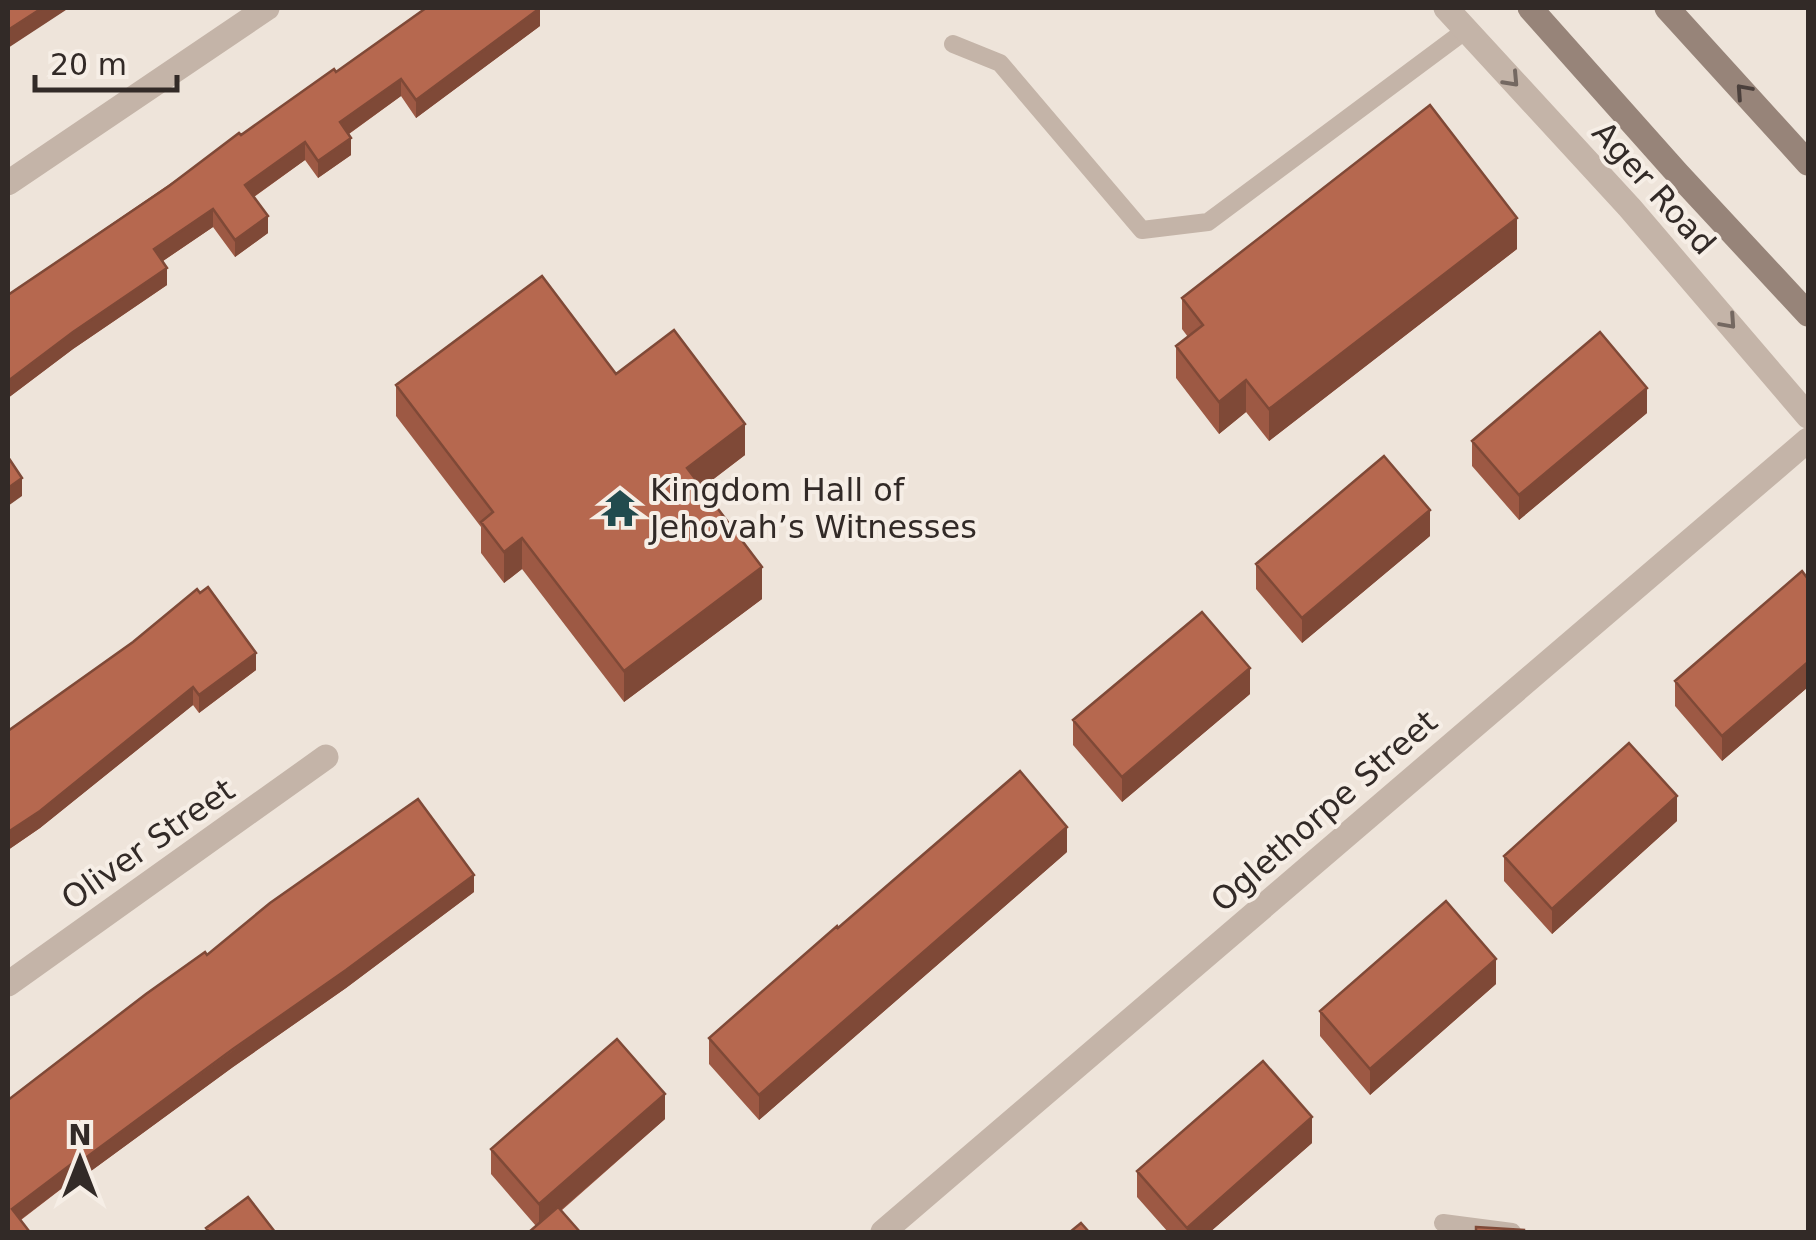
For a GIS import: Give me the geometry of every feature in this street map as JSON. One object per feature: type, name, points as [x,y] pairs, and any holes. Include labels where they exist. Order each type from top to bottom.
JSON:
[{"type":"main road","name":"Ager Road","points":[[1530,8],[1808,314]]},
{"type":"main road","points":[[1667,8],[1808,162]]},
{"type":"street","points":[[8,183],[267,8]]},
{"type":"street","name":"Ager Road","points":[[1446,8],[1630,208],[1808,416]]},
{"type":"street","name":"Oglethorpe Street","points":[[883,1232],[1808,440]]},
{"type":"street","name":"Oliver Street","points":[[8,984],[326,757]]},
{"type":"lane","points":[[952,44],[1000,64],[1142,230],[1208,222],[1466,30]]},
{"type":"lane","points":[[1442,1223],[1512,1232]]},
{"type":"building","points":[[8,8],[42,8],[8,30]]},
{"type":"building","points":[[426,8],[540,8],[416,100],[401,79],[340,122],[351,138],[318,161],[305,142],[245,185],[268,216],[235,240],[213,209],[154,249],[167,268],[8,381],[8,295]]},
{"type":"building","points":[[1430,105],[1517,218],[1269,409],[1246,380],[1219,402],[1176,346],[1203,325],[1182,298]]},
{"type":"building","name":"Kingdom Hall of Jehovah’s Witnesses","points":[[542,276],[616,374],[674,330],[745,424],[687,468],[762,567],[624,671],[522,538],[504,552],[481,522],[493,512],[396,385]]},
{"type":"building","points":[[1600,332],[1647,388],[1519,495],[1472,441]]},
{"type":"building","points":[[1384,456],[1430,510],[1302,618],[1256,564]]},
{"type":"building","points":[[8,457],[22,478],[8,488]]},
{"type":"building","points":[[1802,571],[1808,579],[1808,662],[1722,736],[1675,681]]},
{"type":"building","points":[[208,587],[256,653],[199,695],[193,687],[40,811],[8,832],[8,731],[133,642],[197,589],[200,593]]},
{"type":"building","points":[[1202,612],[1250,668],[1122,777],[1073,720]]},
{"type":"building","points":[[1629,743],[1677,796],[1552,909],[1504,856]]},
{"type":"building","points":[[1020,771],[1067,827],[759,1095],[709,1038]]},
{"type":"building","points":[[418,799],[474,875],[12,1209],[29,1231],[8,1232],[8,1100],[146,994],[205,952],[207,955],[270,903]]},
{"type":"building","points":[[1446,901],[1496,959],[1370,1069],[1320,1011]]},
{"type":"building","points":[[617,1039],[665,1094],[539,1204],[491,1149]]},
{"type":"building","points":[[1263,1061],[1312,1117],[1187,1228],[1137,1171]]},
{"type":"building","points":[[248,1197],[275,1232],[209,1232],[206,1228]]},
{"type":"building","points":[[558,1207],[580,1232],[529,1232]]},
{"type":"building","points":[[1081,1223],[1089,1232],[1070,1232]]},
{"type":"building","points":[[1476,1227],[1524,1230],[1524,1232],[1476,1232]]},
{"type":"place","name":"Kingdom Hall of Jehovah’s Witnesses","points":[[620,508]]}]
